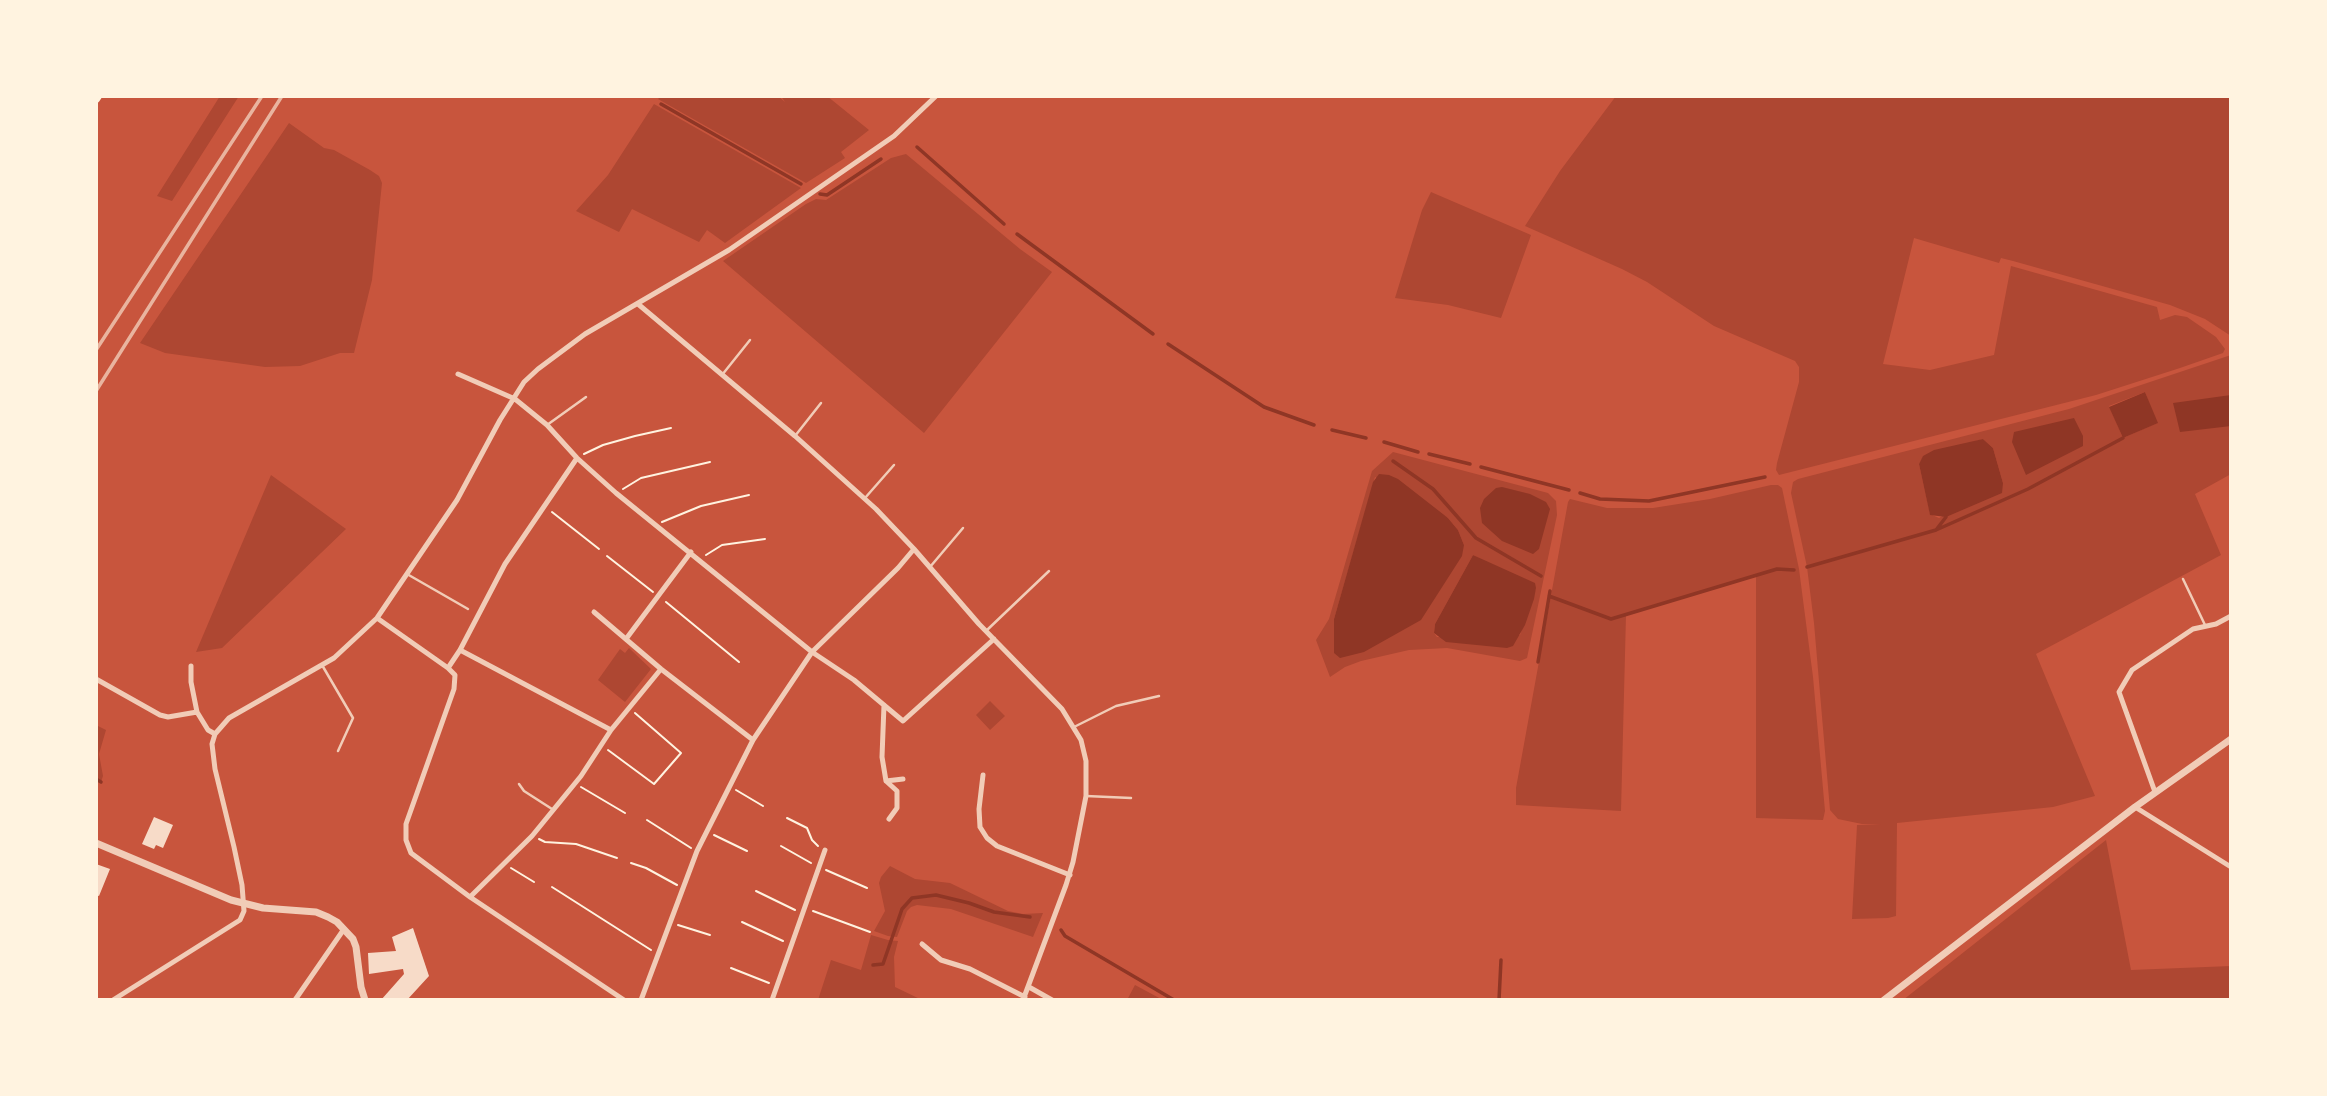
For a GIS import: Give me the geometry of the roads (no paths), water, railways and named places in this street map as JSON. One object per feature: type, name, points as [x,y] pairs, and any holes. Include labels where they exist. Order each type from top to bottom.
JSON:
[{"type":"street","points":[[113,1000],[240,920],[244,904],[234,847],[215,769],[212,744],[215,734],[229,718],[334,658],[377,618],[457,500],[500,420],[524,383],[585,334],[729,250],[894,136],[936,96]]},
{"type":"street","points":[[638,304],[865,498],[986,631],[1062,709],[1081,740],[1086,761],[1086,796],[1070,874],[1024,998],[970,969],[940,960],[922,944]]},
{"type":"street","points":[[458,374],[515,399],[547,425],[577,458],[654,525],[903,721],[994,639]]},
{"type":"street","points":[[449,668],[505,564],[577,458]]},
{"type":"street","points":[[641,1000],[697,851],[753,740],[812,652],[914,549]]},
{"type":"street","points":[[626,639],[691,552]]},
{"type":"street","points":[[594,612],[661,669],[753,740]]},
{"type":"street","points":[[2155,792],[2119,692],[2132,670],[2193,629],[2216,624],[2231,617]]},
{"type":"street","points":[[377,618],[449,668],[455,675],[454,689],[406,824],[405,841],[411,853],[470,897],[624,1000]]},
{"type":"street","points":[[460,650],[611,730]]},
{"type":"street","points":[[191,666],[197,712],[208,730],[215,734]]},
{"type":"street","points":[[470,897],[532,836],[575,783],[611,730],[661,669]]},
{"type":"street","points":[[96,679],[160,715],[168,717],[197,712]]},
{"type":"street","points":[[884,705],[879,757],[886,780],[897,791],[897,808],[889,819]]},
{"type":"street","points":[[1884,1000],[2135,807],[2231,739]]},
{"type":"street","points":[[982,775],[980,827],[987,838],[997,846],[1070,874]]},
{"type":"street","points":[[886,780],[903,779]]},
{"type":"street","points":[[2135,807],[2231,867]]},
{"type":"street","points":[[96,843],[244,904],[316,912],[328,917],[344,929],[356,947],[365,1000]]},
{"type":"street","points":[[772,1000],[824,851]]},
{"type":"street","points":[[295,1000],[344,929]]},
{"type":"street","points":[[1029,987],[1052,1000]]},
{"type":"lane","points":[[722,375],[750,340]]},
{"type":"lane","points":[[547,425],[586,397]]},
{"type":"lane","points":[[794,436],[821,403]]},
{"type":"lane","points":[[865,498],[894,465]]},
{"type":"lane","points":[[930,567],[963,528]]},
{"type":"lane","points":[[986,631],[1049,571]]},
{"type":"lane","points":[[407,574],[468,609]]},
{"type":"lane","points":[[2183,579],[2205,625]]},
{"type":"lane","points":[[322,665],[354,718],[338,751]]},
{"type":"lane","points":[[1074,727],[1116,706],[1159,696]]},
{"type":"lane","points":[[519,784],[524,791],[553,809]]},
{"type":"lane","points":[[1086,796],[1131,797]]},
{"type":"waterway","points":[[661,104],[801,184]]},
{"type":"waterway","points":[[917,147],[1004,224]]},
{"type":"waterway","points":[[820,194],[827,195],[881,159]]},
{"type":"waterway","points":[[1017,234],[1153,334]]},
{"type":"waterway","points":[[1168,344],[1264,407],[1314,425]]},
{"type":"waterway","points":[[1332,430],[1366,438]]},
{"type":"waterway","points":[[1936,530],[2028,489],[2123,438]]},
{"type":"waterway","points":[[1384,442],[1418,452]]},
{"type":"waterway","points":[[1429,454],[1470,464]]},
{"type":"waterway","points":[[1393,461],[1433,489],[1476,538],[1541,576]]},
{"type":"waterway","points":[[1481,467],[1569,490]]},
{"type":"waterway","points":[[1580,493],[1600,499],[1649,501],[1765,477]]},
{"type":"waterway","points":[[1807,567],[1936,530],[1946,517]]},
{"type":"waterway","points":[[1549,596],[1611,619],[1777,569],[1794,570]]},
{"type":"waterway","points":[[1538,662],[1550,591]]},
{"type":"waterway","points":[[96,779],[101,782]]},
{"type":"waterway","points":[[873,965],[883,964],[902,909],[912,898],[936,895],[994,912],[1030,917]]},
{"type":"waterway","points":[[1061,930],[1065,936],[1174,1000]]},
{"type":"waterway","points":[[1499,1000],[1501,960]]},
{"type":"railway","points":[[96,350],[262,96]]},
{"type":"railway","points":[[96,391],[282,96]]}]
